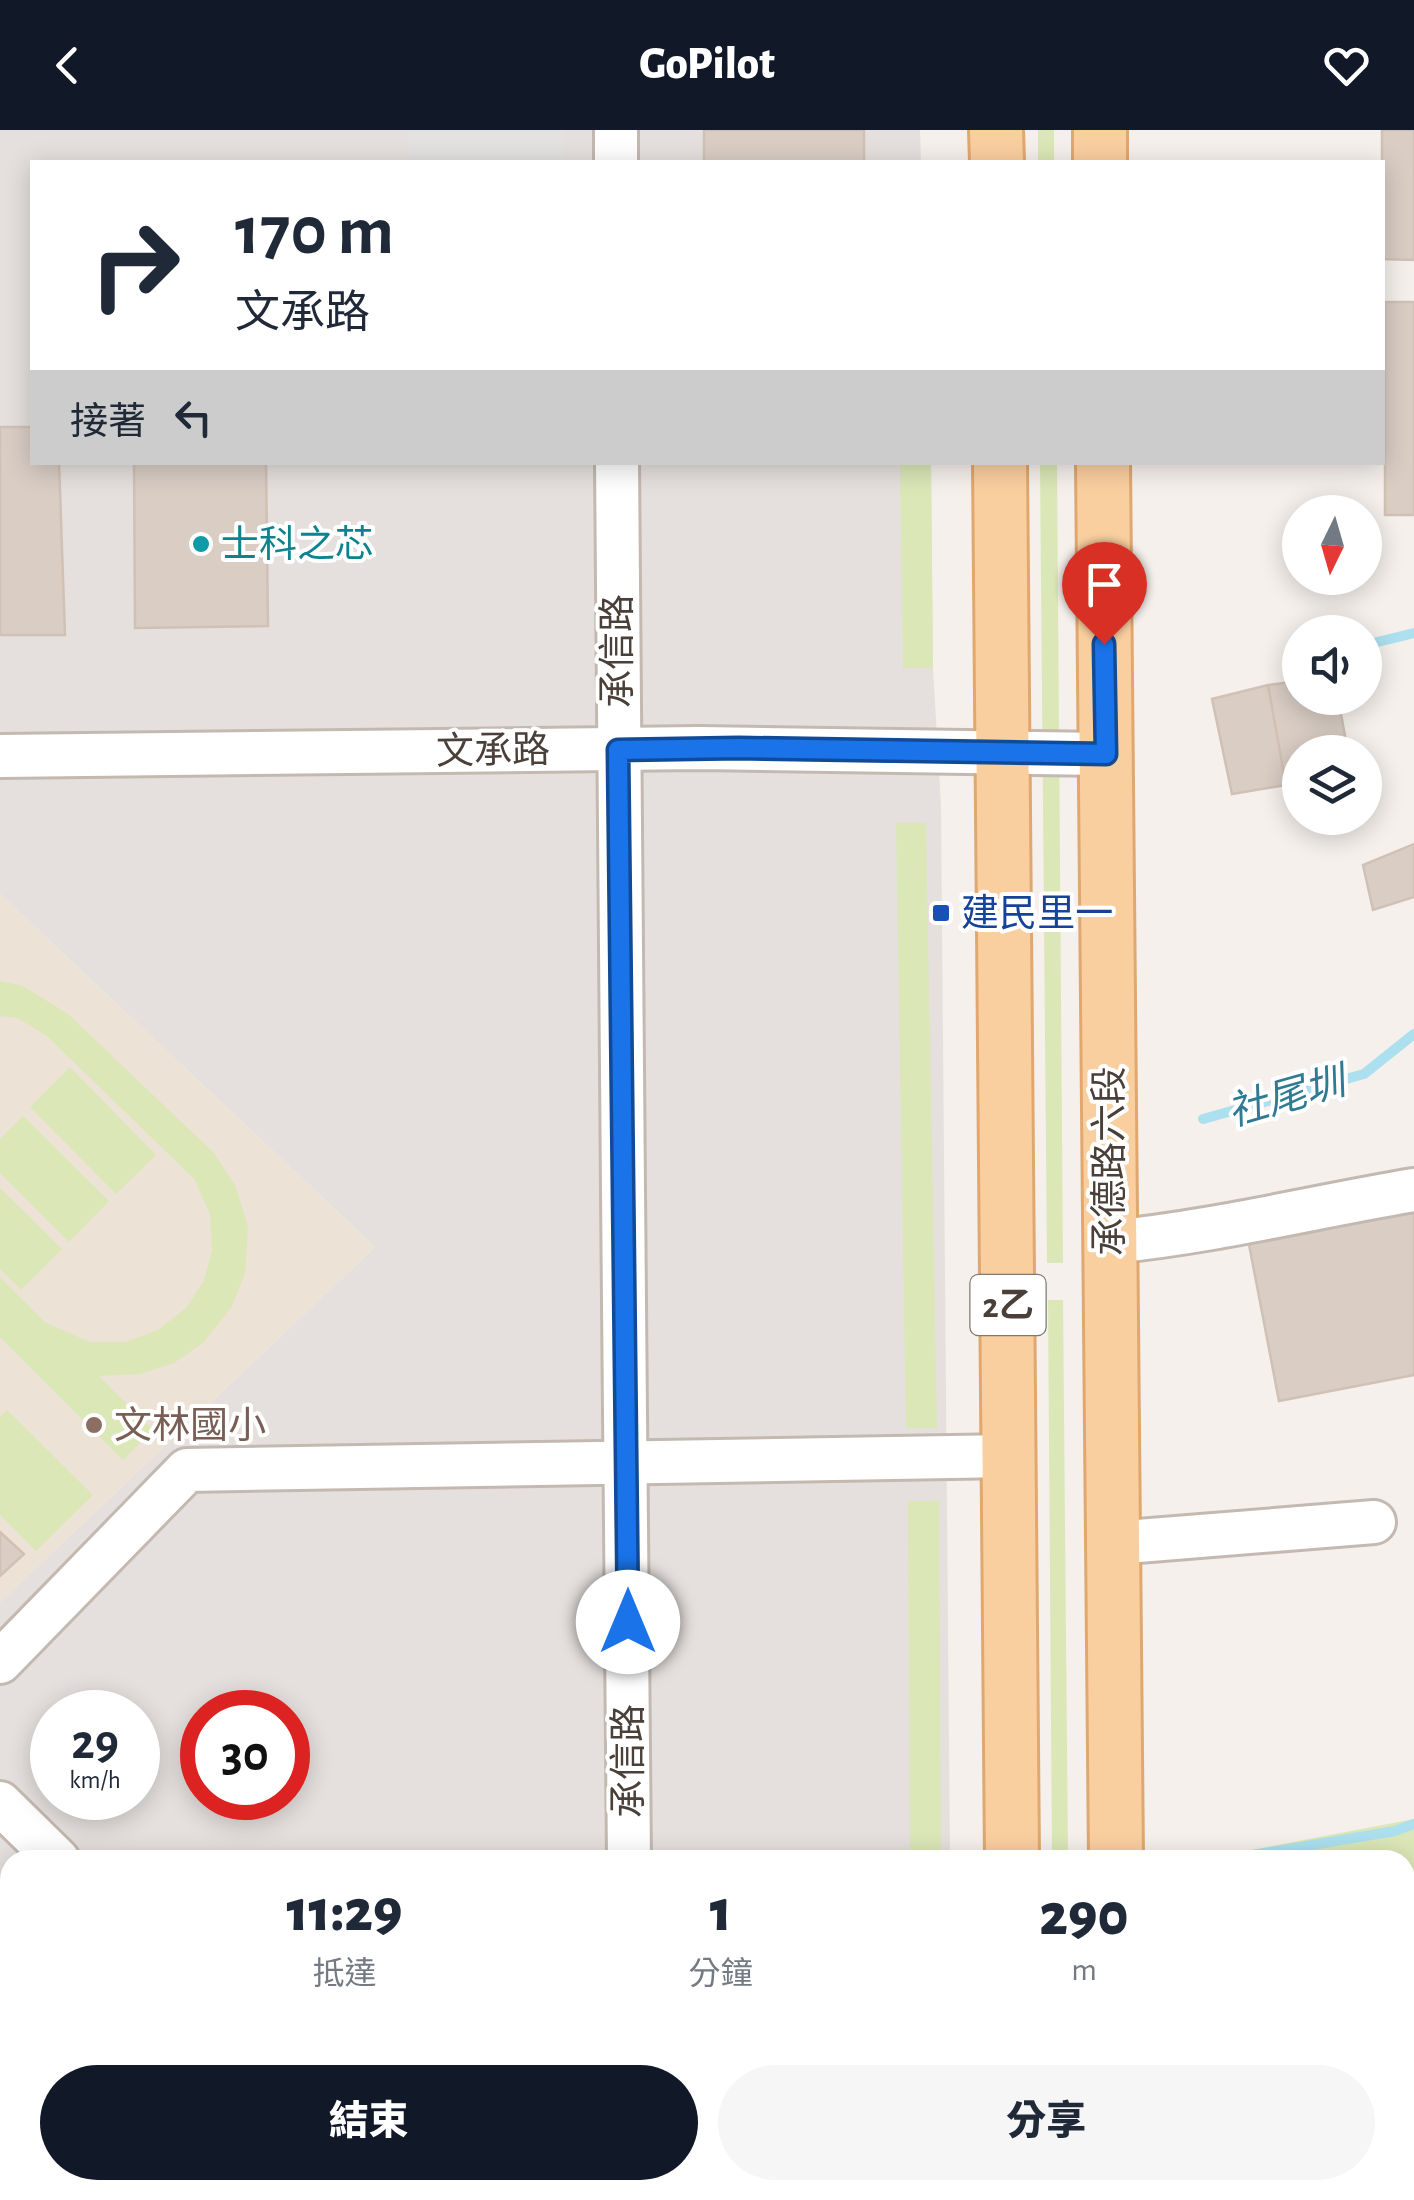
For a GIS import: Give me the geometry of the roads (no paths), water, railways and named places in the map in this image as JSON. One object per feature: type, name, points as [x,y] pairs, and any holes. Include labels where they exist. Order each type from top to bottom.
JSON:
[{"type":"main road","points":[[996,130],[997,160]]},
{"type":"main road","points":[[1100,130],[1100,160]]},
{"type":"main road","name":"2乙","points":[[1000,465],[1012,1850]]},
{"type":"main road","name":"承德路六段","points":[[1103,465],[1116,1850]]},
{"type":"street","points":[[616,130],[616,160]]},
{"type":"street","name":"承信路","points":[[617,465],[628,1850]]},
{"type":"street","name":"文承路","points":[[0,756],[618,750],[1106,754]]},
{"type":"street","points":[[1111,1242],[1174,1236],[1414,1190]]},
{"type":"street","points":[[0,1662],[187,1470],[1009,1456]]},
{"type":"street","points":[[1114,1543],[1374,1522]]},
{"type":"street","points":[[0,1802],[48,1850]]},
{"type":"waterway","points":[[1382,641],[1414,633]]},
{"type":"waterway","name":"社尾圳","points":[[1203,1119],[1364,1074],[1414,1034]]},
{"type":"waterway","points":[[1282,1850],[1395,1831],[1414,1824]]},
{"type":"place","name":"士科之芯","points":[[201,544]]},
{"type":"place","name":"建民里一","points":[[941,913]]},
{"type":"place","name":"文林國小","points":[[94,1425]]}]
